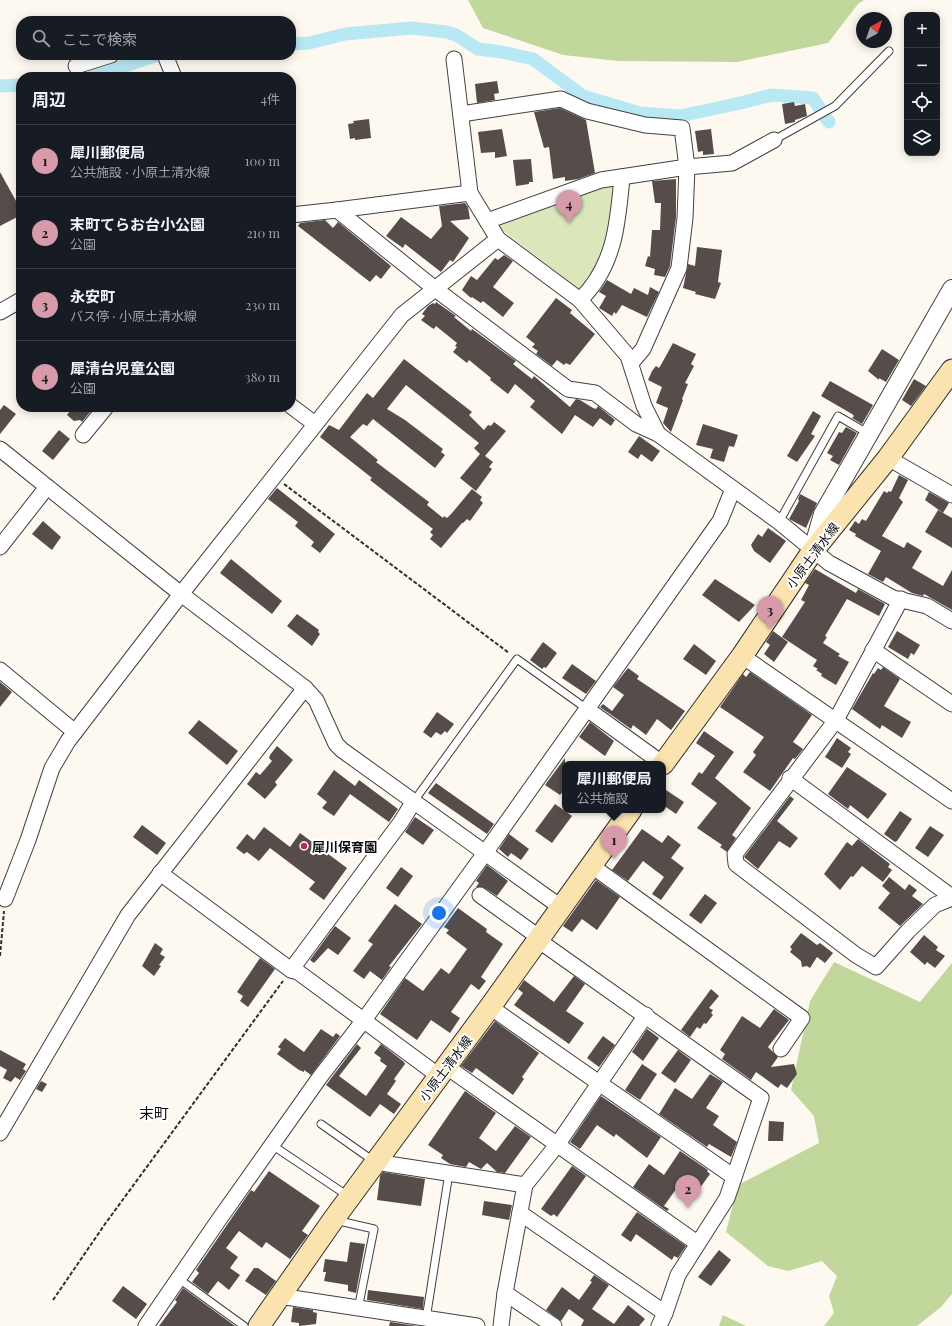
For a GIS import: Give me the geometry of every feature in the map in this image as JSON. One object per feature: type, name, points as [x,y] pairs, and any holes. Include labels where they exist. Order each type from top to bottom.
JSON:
[{"type":"main road","name":"小原土清水線","points":[[665,761],[742,656],[812,552],[888,458],[952,370]]},
{"type":"main road","name":"小原土清水線","points":[[259,1326],[333,1220],[562,908],[629,813]]},
{"type":"street","points":[[454,59],[470,193],[498,240],[580,300],[628,356],[632,362],[644,406],[658,434]]},
{"type":"street","points":[[76,66],[95,60]]},
{"type":"street","points":[[167,60],[172,72]]},
{"type":"street","points":[[461,114],[561,100],[587,111],[645,125],[682,128],[687,167],[685,218],[679,268],[643,349],[632,362]]},
{"type":"street","points":[[488,221],[602,180],[687,167],[732,163],[774,140]]},
{"type":"street","points":[[580,300],[590,290],[609,257],[618,227],[622,177]]},
{"type":"street","points":[[296,215],[470,193]]},
{"type":"street","points":[[337,210],[434,288],[568,389],[595,393],[636,424],[658,434],[779,522],[812,552],[829,564],[893,598],[927,606],[952,621]]},
{"type":"street","points":[[5,899],[28,840],[52,768],[75,732],[181,594],[402,315],[434,288],[498,240]]},
{"type":"street","points":[[812,552],[823,514],[952,290]]},
{"type":"street","points":[[0,312],[16,303]]},
{"type":"street","points":[[296,410],[315,424]]},
{"type":"street","points":[[83,435],[102,412]]},
{"type":"street","points":[[0,449],[181,594],[305,688],[316,700],[336,744],[342,750],[562,908]]},
{"type":"street","points":[[888,458],[952,495]]},
{"type":"street","points":[[2,541],[48,487]]},
{"type":"street","points":[[146,1326],[320,1077],[364,1020],[588,709],[720,521],[733,489]]},
{"type":"street","points":[[790,778],[952,897],[935,905],[908,931],[876,967],[856,955],[736,864],[736,854],[790,778],[836,720],[901,599]]},
{"type":"street","points":[[873,650],[952,704]]},
{"type":"street","points":[[742,656],[952,801]]},
{"type":"street","points":[[0,670],[75,732]]},
{"type":"street","points":[[0,1133],[128,915],[305,688]]},
{"type":"street","points":[[588,709],[659,761]]},
{"type":"street","points":[[291,970],[401,822],[414,801]]},
{"type":"street","points":[[592,866],[802,1018],[781,1049]]},
{"type":"street","points":[[160,873],[291,970],[298,972],[364,1020],[556,1145],[697,1243]]},
{"type":"street","points":[[480,895],[761,1098],[728,1198],[697,1243],[678,1275],[662,1319],[520,1213]]},
{"type":"street","points":[[490,1007],[734,1177]]},
{"type":"street","points":[[501,1326],[505,1293],[525,1185],[556,1145],[646,1015]]},
{"type":"street","points":[[376,1162],[525,1185]]},
{"type":"street","points":[[505,1293],[554,1326]]},
{"type":"street","points":[[279,1296],[477,1326]]},
{"type":"lane","points":[[774,140],[835,106],[889,51]]},
{"type":"lane","points":[[779,522],[838,416],[869,434]]},
{"type":"lane","points":[[414,801],[517,659],[588,709]]},
{"type":"lane","points":[[321,1124],[376,1162]]},
{"type":"lane","points":[[272,1145],[350,1197]]},
{"type":"lane","points":[[426,1319],[449,1173]]},
{"type":"lane","points":[[333,1220],[374,1229],[358,1309]]},
{"type":"lane","points":[[179,1279],[244,1326]]},
{"type":"path","points":[[274,476],[517,659]]},
{"type":"path","points":[[0,956],[5,899]]},
{"type":"path","points":[[53,1300],[110,1218],[291,970]]},
{"type":"green space","points":[[468,0],[864,0],[858,4],[828,43],[737,62],[618,61],[563,55],[483,28]]},
{"type":"green space","points":[[607,185],[614,185],[613,228],[603,258],[586,286],[578,288],[497,226],[502,220]]},
{"type":"green space","points":[[834,962],[920,1002],[952,963],[952,1294],[941,1307],[917,1326],[824,1326],[834,1313],[829,1296],[837,1276],[822,1261],[788,1271],[768,1266],[726,1232],[738,1185],[819,1143],[814,1116],[791,1090],[810,1001]]},
{"type":"green space","points":[[723,1315],[746,1326],[719,1326]]},
{"type":"building","points":[[497,81],[499,93],[494,94],[495,100],[477,103],[475,84]]},
{"type":"building","points":[[794,102],[795,106],[805,104],[807,116],[795,120],[795,122],[785,124],[782,104]]},
{"type":"building","points":[[560,108],[586,120],[595,173],[578,179],[565,181],[565,177],[553,179],[549,147],[544,148],[534,112]]},
{"type":"building","points":[[369,119],[371,138],[355,140],[355,138],[350,139],[348,124],[354,123],[353,121]]},
{"type":"building","points":[[502,129],[507,156],[495,158],[495,152],[481,153],[478,132]]},
{"type":"building","points":[[711,129],[714,154],[703,155],[703,151],[698,152],[695,131]]},
{"type":"building","points":[[531,159],[533,182],[516,186],[513,160]]},
{"type":"building","points":[[0,172],[16,201],[16,218],[0,226]]},
{"type":"building","points":[[676,179],[676,217],[670,266],[665,277],[654,275],[655,269],[645,266],[648,256],[650,257],[652,230],[660,230],[661,203],[655,203],[652,181]]},
{"type":"building","points":[[465,203],[468,207],[470,219],[450,221],[469,238],[453,262],[450,260],[441,272],[405,244],[403,248],[386,236],[401,217],[431,239],[442,226],[439,206]]},
{"type":"building","points":[[325,220],[333,228],[338,222],[391,266],[381,279],[376,275],[370,282],[298,226],[300,223]]},
{"type":"building","points":[[697,247],[722,250],[718,282],[721,283],[715,299],[695,294],[696,292],[683,288],[688,264],[695,266]]},
{"type":"building","points":[[504,255],[513,261],[493,287],[514,303],[503,317],[483,301],[481,303],[472,297],[471,298],[462,290],[471,276],[477,280],[495,258],[498,260]]},
{"type":"building","points":[[607,280],[631,294],[634,288],[648,295],[650,287],[659,292],[647,317],[622,305],[616,314],[614,312],[612,316],[599,308],[606,296],[599,292]]},
{"type":"building","points":[[556,298],[572,310],[570,313],[595,334],[570,365],[566,363],[564,365],[557,360],[552,366],[536,354],[538,351],[532,347],[535,344],[526,337]]},
{"type":"building","points":[[436,302],[456,316],[454,317],[471,331],[472,329],[516,361],[513,364],[532,379],[534,376],[570,407],[576,399],[596,409],[598,406],[615,420],[611,426],[600,418],[593,427],[575,415],[562,434],[530,407],[535,401],[515,384],[508,394],[490,380],[491,378],[469,360],[467,363],[453,352],[457,347],[455,346],[457,343],[436,326],[434,329],[421,320],[425,316],[422,314],[428,306],[433,303],[435,304]]},
{"type":"building","points":[[673,343],[696,354],[691,364],[694,366],[685,383],[688,384],[671,432],[663,423],[668,408],[656,403],[662,387],[648,380],[656,366],[659,368]]},
{"type":"building","points":[[882,349],[899,360],[886,382],[879,378],[879,380],[868,371]]},
{"type":"building","points":[[404,359],[472,412],[469,415],[484,430],[488,425],[491,426],[494,422],[506,431],[485,456],[493,462],[489,467],[492,469],[476,491],[460,478],[480,454],[474,448],[479,443],[406,385],[387,409],[405,420],[443,449],[441,452],[445,455],[435,468],[373,419],[367,426],[363,424],[350,437],[378,460],[376,462],[429,502],[427,505],[443,518],[444,516],[447,518],[452,513],[472,489],[482,497],[480,500],[483,503],[470,521],[467,519],[462,523],[441,548],[430,539],[433,535],[430,532],[433,529],[370,480],[372,478],[320,437],[329,425],[339,430],[367,393],[373,398]]},
{"type":"building","points":[[914,379],[926,386],[911,406],[902,400]]},
{"type":"building","points":[[830,381],[873,405],[862,424],[852,418],[854,416],[852,414],[821,396]]},
{"type":"building","points":[[4,405],[16,414],[0,434],[0,410]]},
{"type":"building","points":[[813,411],[821,416],[811,434],[815,436],[797,462],[787,456]]},
{"type":"building","points":[[69,412],[90,412],[82,422],[80,420],[74,421],[67,415]]},
{"type":"building","points":[[703,424],[738,435],[734,447],[729,446],[724,462],[710,458],[713,449],[696,445]]},
{"type":"building","points":[[846,427],[857,433],[839,465],[830,460],[833,456],[827,453],[839,432],[842,433]]},
{"type":"building","points":[[59,430],[70,439],[53,460],[42,451]]},
{"type":"building","points":[[639,436],[660,451],[652,462],[641,454],[638,459],[628,452]]},
{"type":"building","points":[[899,475],[908,480],[899,498],[903,502],[882,536],[904,548],[907,542],[922,551],[912,568],[943,586],[952,570],[952,610],[924,594],[923,596],[912,593],[886,577],[883,582],[868,574],[881,551],[855,536],[856,534],[849,530],[855,521],[859,524],[862,519],[866,521],[884,491],[887,493],[889,491],[891,492]]},
{"type":"building","points":[[277,488],[335,534],[320,553],[311,546],[314,542],[295,526],[298,522],[268,499]]},
{"type":"building","points":[[929,492],[949,503],[943,513],[925,500]]},
{"type":"building","points":[[800,494],[817,503],[806,528],[789,519],[799,501],[798,499]]},
{"type":"building","points":[[938,510],[952,518],[952,548],[925,532]]},
{"type":"building","points":[[43,521],[61,537],[52,550],[32,534]]},
{"type":"building","points":[[768,528],[786,541],[770,563],[754,551],[751,545],[758,534],[762,537]]},
{"type":"building","points":[[231,559],[282,601],[272,614],[220,573]]},
{"type":"building","points":[[815,569],[856,593],[858,589],[885,604],[879,616],[847,599],[825,636],[827,637],[823,643],[840,654],[838,656],[849,662],[836,685],[821,676],[822,674],[816,670],[818,669],[813,666],[817,660],[782,637],[805,602],[801,600],[809,585],[805,583]]},
{"type":"building","points":[[715,579],[755,605],[739,622],[702,595]]},
{"type":"building","points":[[297,614],[319,630],[318,632],[320,634],[312,646],[287,626]]},
{"type":"building","points":[[773,631],[788,642],[774,662],[764,654],[770,645],[766,642]]},
{"type":"building","points":[[897,631],[920,645],[914,655],[911,653],[908,659],[888,647]]},
{"type":"building","points":[[543,642],[557,653],[546,668],[544,667],[542,669],[530,660]]},
{"type":"building","points":[[694,644],[716,661],[706,675],[683,659]]},
{"type":"building","points":[[572,664],[596,681],[586,694],[562,678]]},
{"type":"building","points":[[883,667],[900,679],[884,706],[911,722],[902,738],[882,725],[880,729],[852,709],[873,673],[874,674],[878,668],[881,670]]},
{"type":"building","points":[[628,668],[639,676],[637,679],[685,711],[671,730],[657,719],[646,735],[633,725],[631,729],[600,707],[603,704],[612,711],[624,695],[613,687]]},
{"type":"building","points":[[750,672],[812,715],[793,742],[803,749],[795,759],[793,758],[770,791],[743,772],[756,755],[753,752],[764,737],[720,707],[743,674],[746,677]]},
{"type":"building","points":[[0,682],[12,692],[0,707]]},
{"type":"building","points":[[437,712],[454,724],[447,733],[445,731],[441,735],[436,732],[431,738],[423,732]]},
{"type":"building","points":[[199,720],[238,751],[227,765],[188,733]]},
{"type":"building","points":[[590,722],[614,741],[605,756],[579,737]]},
{"type":"building","points":[[704,731],[734,752],[715,778],[751,808],[732,835],[736,838],[727,852],[720,847],[722,845],[697,828],[717,803],[691,784],[699,772],[702,774],[715,756],[696,743]]},
{"type":"building","points":[[837,738],[851,748],[848,752],[851,754],[842,768],[825,757]]},
{"type":"building","points":[[277,746],[293,760],[275,782],[277,785],[265,799],[247,784],[256,772],[260,775],[272,761],[269,758],[270,755]]},
{"type":"building","points":[[562,762],[562,793],[560,795],[545,785]]},
{"type":"building","points":[[847,767],[887,794],[868,819],[850,805],[848,809],[828,794]]},
{"type":"building","points":[[334,770],[355,786],[359,780],[398,809],[389,822],[350,794],[334,816],[322,808],[327,802],[317,794]]},
{"type":"building","points":[[436,783],[494,824],[487,834],[428,793]]},
{"type":"building","points":[[666,790],[684,802],[676,814],[666,807]]},
{"type":"building","points":[[790,796],[794,799],[777,821],[798,838],[790,848],[779,841],[758,869],[744,857]]},
{"type":"building","points":[[555,804],[562,809],[562,813],[568,813],[572,816],[552,843],[535,831]]},
{"type":"building","points":[[900,811],[912,819],[895,842],[884,834]]},
{"type":"building","points":[[415,817],[434,830],[423,845],[405,832]]},
{"type":"building","points":[[142,825],[166,843],[157,855],[133,837]]},
{"type":"building","points":[[930,826],[944,835],[928,857],[915,848]]},
{"type":"building","points":[[264,827],[290,847],[300,833],[347,868],[324,900],[309,889],[315,882],[270,848],[259,861],[247,852],[244,854],[236,848],[247,834],[254,840]]},
{"type":"building","points":[[642,829],[662,843],[668,835],[681,845],[671,858],[684,868],[661,900],[652,894],[664,877],[643,861],[628,881],[612,870]]},
{"type":"building","points":[[509,834],[529,849],[521,860],[511,853],[508,857],[499,849]]},
{"type":"building","points":[[858,839],[890,864],[888,867],[892,870],[883,882],[862,866],[853,877],[851,876],[840,890],[824,874],[847,842],[852,846]]},
{"type":"building","points":[[487,865],[508,881],[497,896],[485,888],[476,887],[479,883],[476,881]]},
{"type":"building","points":[[401,867],[413,876],[398,897],[386,888]]},
{"type":"building","points":[[889,877],[905,890],[909,884],[917,890],[912,896],[923,904],[900,926],[878,908],[890,893],[882,886]]},
{"type":"building","points":[[596,880],[620,897],[597,930],[582,919],[572,932],[563,926]]},
{"type":"building","points":[[705,894],[717,903],[701,924],[689,915]]},
{"type":"building","points":[[395,904],[422,924],[389,966],[391,967],[382,980],[370,971],[364,979],[353,971],[373,944],[368,941]]},
{"type":"building","points":[[458,908],[487,929],[486,932],[503,944],[481,977],[486,981],[479,990],[471,984],[451,1012],[460,1018],[450,1033],[431,1020],[417,1040],[380,1014],[405,978],[423,991],[441,968],[449,974],[467,949],[446,933],[449,930],[444,927]]},
{"type":"building","points":[[335,926],[351,938],[338,955],[328,948],[314,963],[310,960]]},
{"type":"building","points":[[801,933],[817,945],[820,943],[833,953],[825,963],[817,957],[810,968],[807,966],[802,967],[801,961],[790,952],[792,949],[790,947]]},
{"type":"building","points":[[924,935],[938,947],[936,950],[945,956],[935,968],[927,962],[925,965],[910,952]]},
{"type":"building","points":[[155,943],[163,949],[160,954],[165,957],[154,976],[142,966]]},
{"type":"building","points":[[260,958],[275,969],[248,1007],[240,1001],[243,996],[237,992]]},
{"type":"building","points":[[574,976],[585,984],[566,1011],[584,1023],[569,1044],[514,1005],[523,993],[518,989],[524,980],[554,1002]]},
{"type":"building","points":[[711,989],[719,996],[709,1008],[713,1010],[711,1013],[713,1015],[700,1029],[697,1027],[690,1037],[681,1030]]},
{"type":"building","points":[[774,1009],[789,1020],[768,1047],[778,1057],[771,1067],[794,1064],[797,1074],[787,1088],[781,1084],[778,1088],[756,1072],[751,1080],[722,1059],[725,1054],[720,1050],[742,1016],[760,1028]]},
{"type":"building","points":[[495,1021],[539,1053],[522,1077],[524,1079],[513,1095],[476,1068],[472,1073],[461,1066]]},
{"type":"building","points":[[321,1029],[333,1037],[336,1033],[340,1036],[311,1075],[304,1070],[304,1072],[299,1070],[277,1054],[281,1049],[278,1047],[285,1038],[304,1052]]},
{"type":"building","points":[[647,1029],[659,1038],[643,1061],[632,1052]]},
{"type":"building","points":[[603,1036],[615,1045],[599,1067],[587,1058]]},
{"type":"building","points":[[357,1044],[361,1048],[339,1076],[366,1096],[387,1066],[380,1061],[381,1058],[374,1053],[381,1044],[404,1062],[405,1064],[394,1079],[396,1081],[387,1094],[401,1104],[394,1114],[380,1104],[370,1117],[326,1085]]},
{"type":"building","points":[[0,1050],[26,1064],[23,1069],[26,1071],[20,1080],[15,1077],[11,1082],[3,1078],[7,1070],[0,1066]]},
{"type":"building","points":[[678,1050],[691,1060],[675,1083],[661,1073]]},
{"type":"building","points":[[642,1064],[657,1074],[640,1100],[625,1090]]},
{"type":"building","points":[[710,1074],[723,1082],[706,1108],[719,1116],[713,1125],[737,1142],[731,1157],[709,1144],[707,1147],[659,1114],[675,1088],[692,1099]]},
{"type":"building","points":[[41,1081],[47,1084],[42,1092],[36,1089]]},
{"type":"building","points":[[465,1091],[496,1113],[479,1138],[496,1151],[515,1126],[531,1137],[505,1173],[497,1172],[487,1163],[481,1169],[469,1162],[466,1167],[450,1164],[441,1158],[443,1155],[428,1145]]},
{"type":"building","points":[[601,1096],[661,1137],[647,1158],[616,1134],[614,1137],[597,1125],[580,1149],[570,1142]]},
{"type":"building","points":[[769,1121],[784,1122],[783,1141],[768,1141]]},
{"type":"building","points":[[680,1151],[708,1170],[707,1171],[710,1174],[697,1192],[681,1182],[664,1206],[669,1209],[667,1211],[633,1187],[649,1164],[664,1175]]},
{"type":"building","points":[[572,1166],[586,1176],[557,1217],[554,1214],[551,1216],[541,1209]]},
{"type":"building","points":[[269,1171],[320,1206],[302,1231],[308,1235],[290,1259],[266,1242],[262,1248],[239,1231],[226,1248],[238,1257],[230,1268],[240,1275],[229,1290],[218,1281],[208,1294],[192,1282],[199,1273],[196,1270],[251,1190],[254,1192]]},
{"type":"building","points":[[383,1172],[425,1179],[421,1206],[377,1200],[380,1176]]},
{"type":"building","points":[[484,1201],[512,1205],[509,1220],[482,1215]]},
{"type":"building","points":[[637,1212],[686,1246],[678,1258],[674,1256],[672,1260],[636,1234],[631,1242],[621,1235]]},
{"type":"building","points":[[350,1242],[365,1244],[356,1293],[348,1291],[348,1285],[324,1281],[326,1272],[323,1272],[325,1259],[347,1262]]},
{"type":"building","points":[[719,1250],[731,1260],[711,1286],[698,1277]]},
{"type":"building","points":[[254,1268],[258,1268],[276,1281],[266,1295],[245,1281]]},
{"type":"building","points":[[594,1275],[609,1285],[592,1309],[614,1324],[628,1305],[645,1319],[639,1326],[581,1326],[584,1320],[569,1309],[561,1321],[546,1310],[562,1287],[579,1300],[592,1282],[590,1281]]},
{"type":"building","points":[[123,1286],[147,1304],[136,1319],[112,1301]]},
{"type":"building","points":[[183,1288],[235,1326],[159,1326],[177,1302],[175,1300]]},
{"type":"building","points":[[368,1290],[424,1297],[423,1309],[367,1300]]},
{"type":"building","points":[[293,1307],[313,1310],[313,1312],[317,1313],[316,1324],[299,1326],[299,1323],[291,1322]]},
{"type":"building","points":[[390,1322],[417,1326],[389,1326]]},
{"type":"waterway","points":[[296,44],[309,43],[345,34],[411,28],[447,32],[456,35],[478,49],[502,52],[533,59],[583,96],[640,113],[680,116],[772,95],[813,98],[820,109]]},
{"type":"waterway","points":[[106,72],[143,60]]},
{"type":"waterway","points":[[0,86],[16,85]]},
{"type":"waterway","points":[[826,118],[829,122]]},
{"type":"place","name":"犀清台児童公園","points":[[569,223]]},
{"type":"place","name":"永安町","points":[[770,629]]},
{"type":"place","name":"犀川保育園","points":[[304,846]]},
{"type":"place","name":"犀川郵便局","points":[[614,859]]},
{"type":"place","name":"末町てらお台小公園","points":[[688,1208]]},
{"type":"district","name":"末町","points":[[154,1113]]}]
